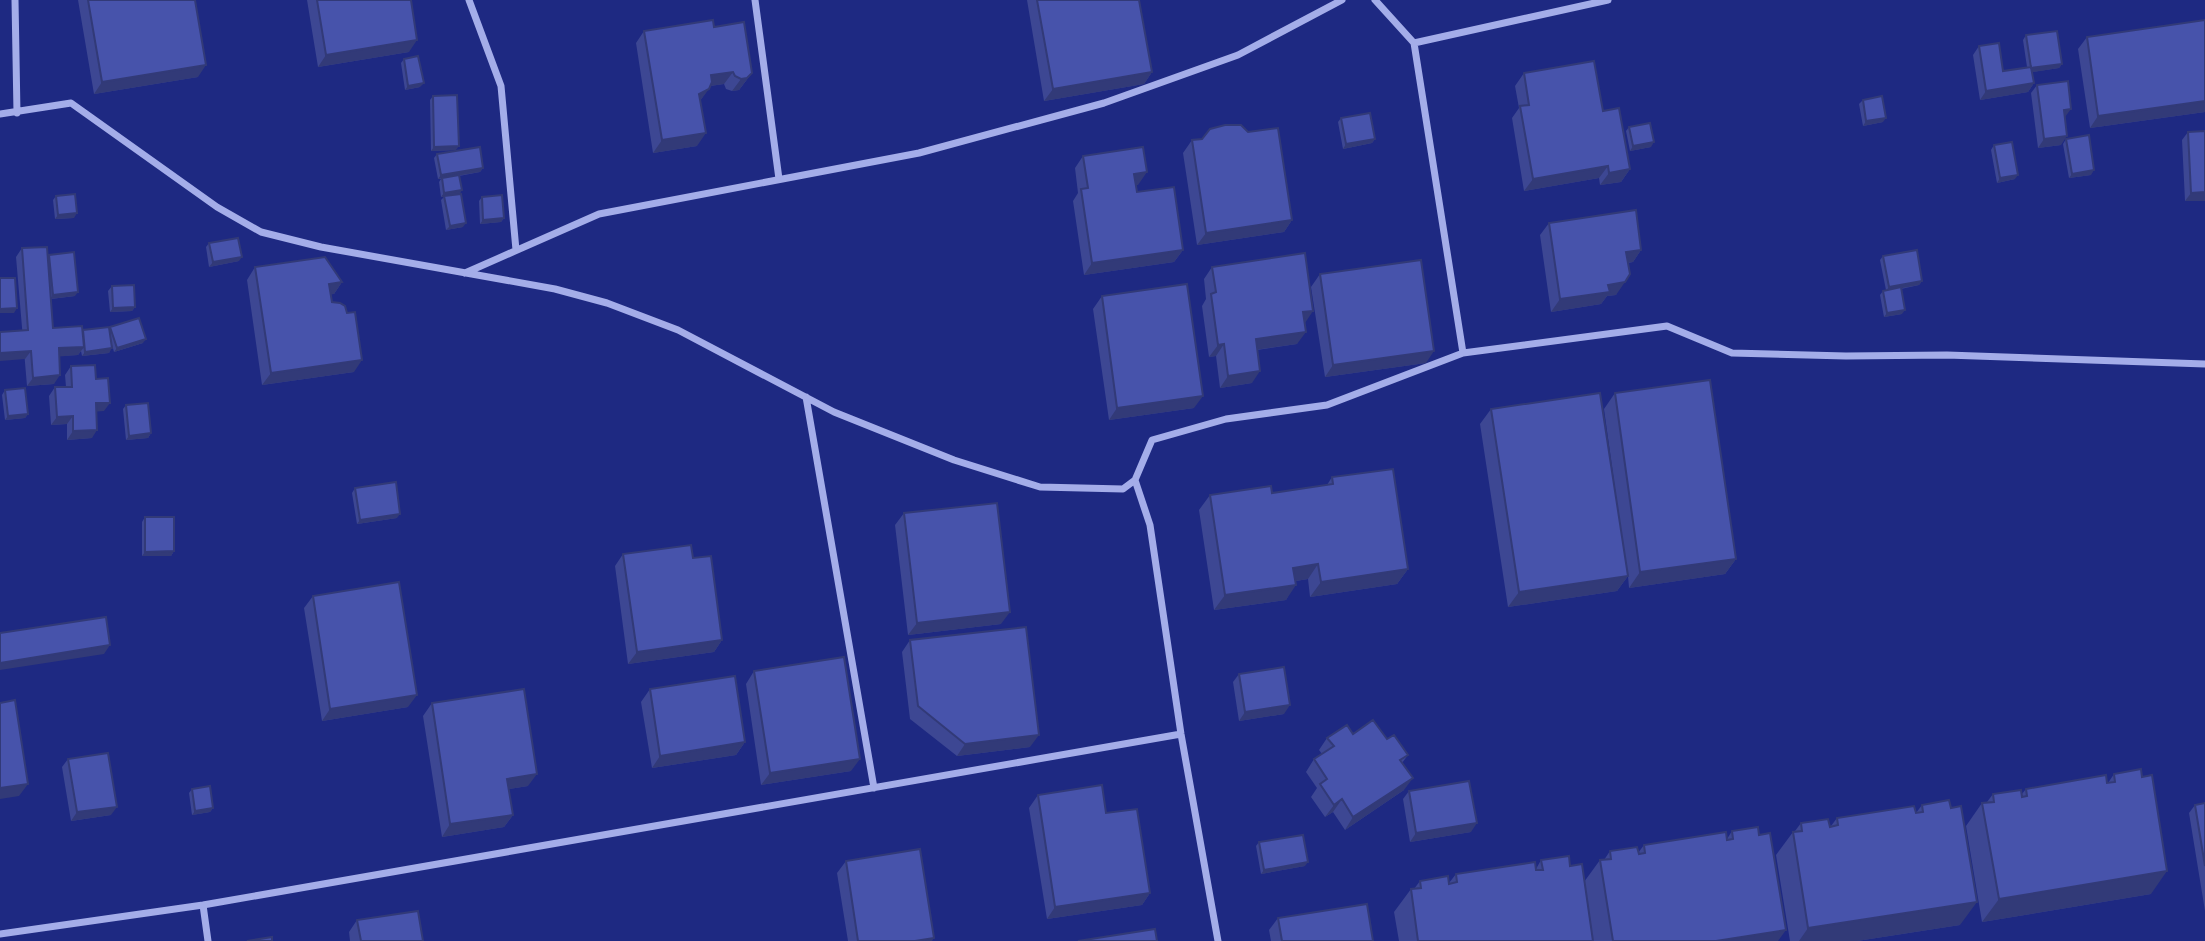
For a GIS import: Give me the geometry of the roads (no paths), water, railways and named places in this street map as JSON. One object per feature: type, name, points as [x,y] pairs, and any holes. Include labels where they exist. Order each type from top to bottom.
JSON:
[{"type":"street","points":[[15,0],[17,113]]},
{"type":"street","points":[[469,0],[501,86],[516,250]]},
{"type":"street","points":[[755,0],[779,179]]},
{"type":"street","points":[[464,273],[599,214],[919,153],[1104,103],[1238,55],[1342,0]]},
{"type":"street","points":[[1375,0],[1414,43],[1463,353]]},
{"type":"street","points":[[1414,43],[1608,0]]},
{"type":"street","points":[[0,114],[71,103],[217,207],[261,232],[321,247],[555,289],[607,303],[678,330],[834,412],[954,460],[1040,487],[1123,489],[1135,480],[1152,440],[1226,419],[1327,405],[1463,353],[1667,326],[1732,354],[1947,355],[2205,364]]},
{"type":"street","points":[[806,397],[874,788]]},
{"type":"street","points":[[1135,480],[1150,525],[1181,734],[1218,941]]},
{"type":"street","points":[[0,934],[203,905],[1181,734]]},
{"type":"street","points":[[203,905],[208,941]]}]
